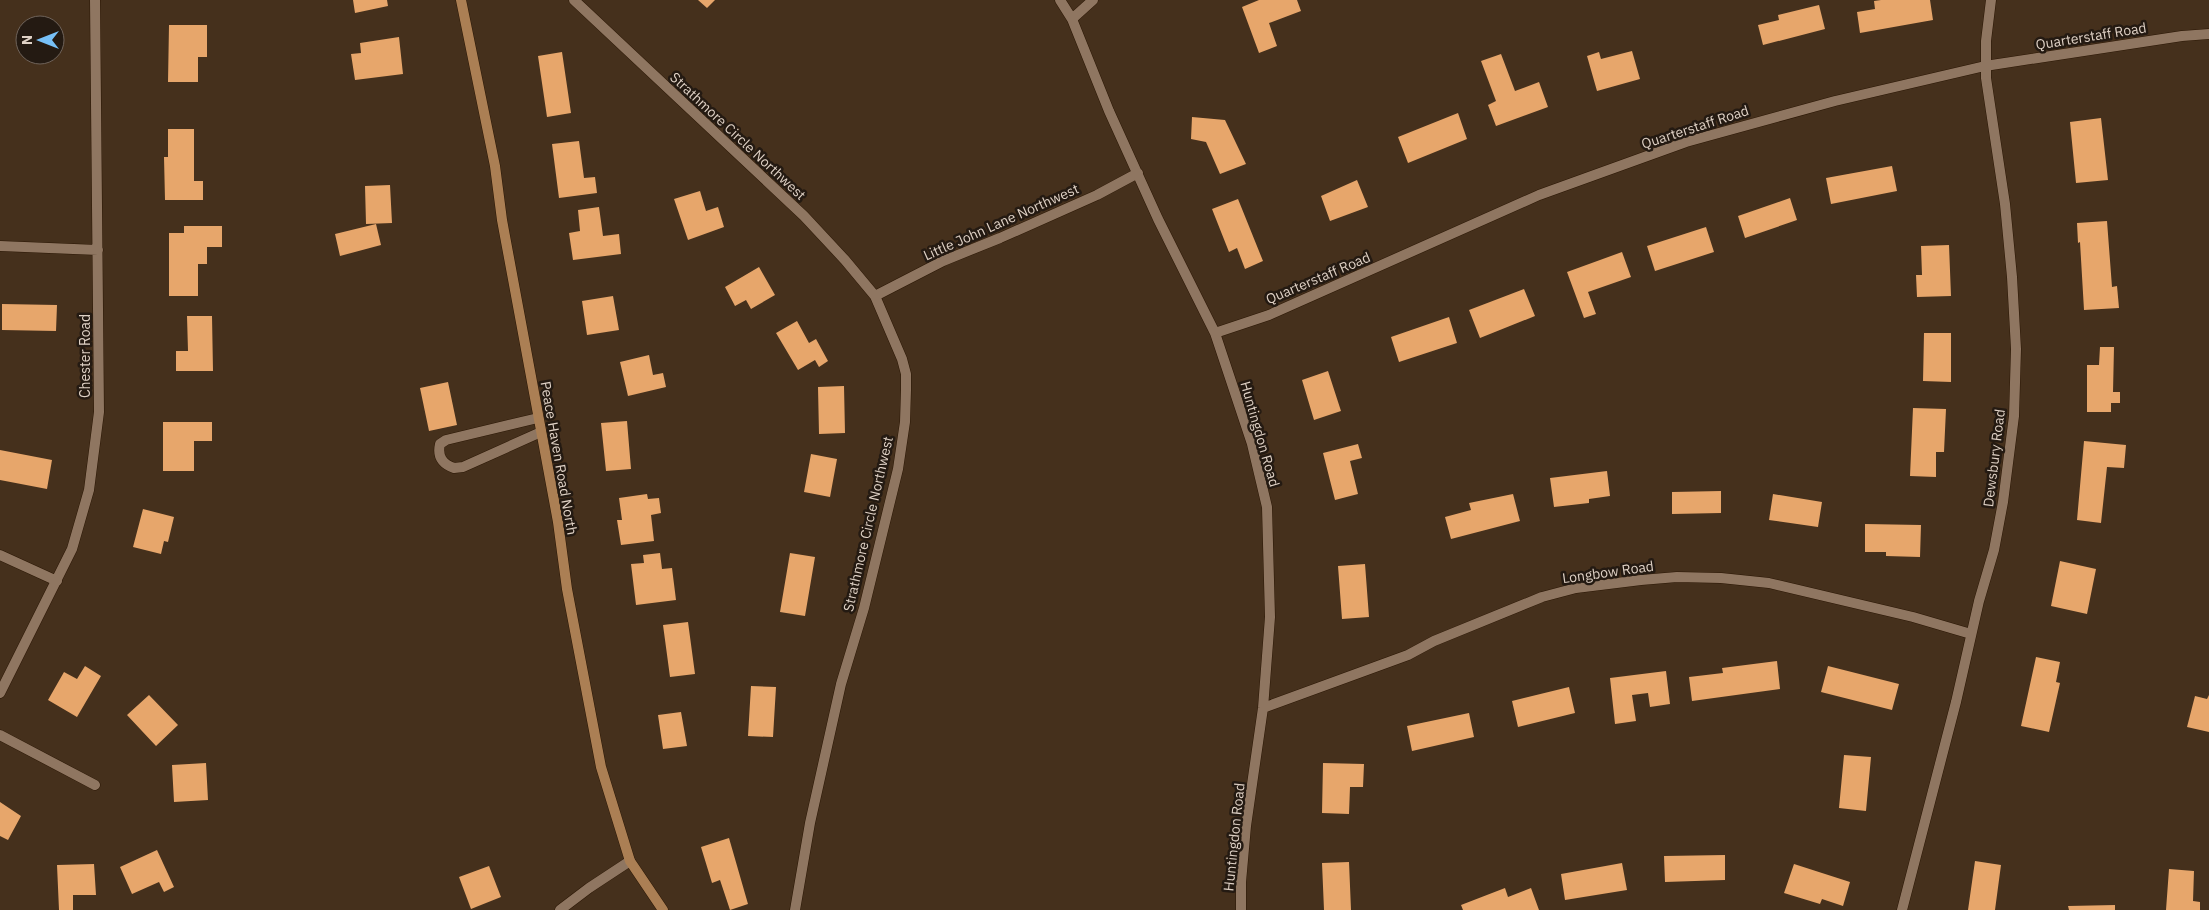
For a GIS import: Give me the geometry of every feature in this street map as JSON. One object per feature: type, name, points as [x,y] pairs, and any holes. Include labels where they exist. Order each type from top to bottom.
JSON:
[{"type":"main road","name":"Peace Haven Road North","points":[[461,0],[495,166],[502,220],[558,522],[567,589],[589,711],[602,767],[630,861],[663,910]]},
{"type":"street","name":"Chester Road","points":[[0,693],[72,549],[89,490],[99,412],[94,54],[95,0]]},
{"type":"street","name":"Strathmore Circle Northwest","points":[[574,0],[804,216],[876,296],[906,374],[905,422],[898,469],[864,608],[841,684],[796,893],[795,910]]},
{"type":"street","name":"Huntingdon Road","points":[[1060,0],[1072,19],[1109,111],[1158,219],[1215,333],[1252,444],[1267,507],[1270,617],[1263,708],[1246,826],[1241,882],[1241,910]]},
{"type":"street","points":[[1072,19],[1093,0]]},
{"type":"street","name":"Dewsbury Road","points":[[1902,910],[1994,550],[2003,502],[2014,416],[2016,349],[2005,204],[1985,66],[1992,0]]},
{"type":"street","name":"Quarterstaff Road","points":[[1215,333],[1269,314],[1539,195],[1686,142],[1835,101],[1985,66],[2182,36],[2209,34]]},
{"type":"street","name":"Little John Lane Northwest","points":[[876,296],[943,261],[1088,199],[1138,173]]},
{"type":"street","points":[[0,246],[98,250]]},
{"type":"street","points":[[538,418],[446,440],[440,444],[438,452],[441,460],[454,468],[464,467],[540,432]]},
{"type":"street","points":[[0,554],[57,581]]},
{"type":"street","name":"Longbow Road","points":[[1263,708],[1408,655],[1434,641],[1542,597],[1576,588],[1641,580],[1694,577],[1769,583],[1912,617],[1971,634]]},
{"type":"street","points":[[0,735],[95,785]]},
{"type":"street","points":[[560,910],[630,861]]},
{"type":"building","points":[[353,0],[387,0],[388,6],[355,13]]},
{"type":"building","points":[[698,0],[715,0],[707,8]]},
{"type":"building","points":[[1259,0],[1297,0],[1301,11],[1269,23],[1277,46],[1259,53],[1242,7]]},
{"type":"building","points":[[1930,0],[1933,20],[1860,33],[1857,12],[1875,9],[1874,1]]},
{"type":"building","points":[[1819,5],[1825,29],[1763,45],[1758,25],[1779,20],[1778,15]]},
{"type":"building","points":[[169,25],[207,25],[207,57],[198,57],[198,82],[168,82]]},
{"type":"building","points":[[399,37],[403,74],[355,80],[351,54],[361,53],[360,43]]},
{"type":"building","points":[[1632,51],[1640,79],[1597,91],[1587,56],[1599,52],[1601,59]]},
{"type":"building","points":[[562,52],[571,113],[547,117],[538,56]]},
{"type":"building","points":[[1501,54],[1515,91],[1539,82],[1548,107],[1496,126],[1488,105],[1496,101],[1481,61]]},
{"type":"building","points":[[1458,113],[1467,139],[1408,163],[1398,137]]},
{"type":"building","points":[[1192,117],[1225,120],[1246,164],[1220,174],[1206,142],[1191,139]]},
{"type":"building","points":[[2101,118],[2108,180],[2076,183],[2070,122]]},
{"type":"building","points":[[168,129],[194,129],[194,181],[203,181],[203,200],[165,200],[164,157],[168,157]]},
{"type":"building","points":[[579,141],[584,178],[595,177],[597,193],[559,198],[552,144]]},
{"type":"building","points":[[1892,166],[1897,191],[1831,204],[1826,178]]},
{"type":"building","points":[[1357,180],[1368,207],[1330,221],[1321,196]]},
{"type":"building","points":[[390,185],[392,223],[366,224],[365,186]]},
{"type":"building","points":[[700,191],[706,211],[718,207],[724,227],[688,240],[674,199]]},
{"type":"building","points":[[1790,198],[1797,220],[1745,238],[1738,216]]},
{"type":"building","points":[[1238,199],[1263,261],[1245,269],[1237,248],[1229,252],[1212,209]]},
{"type":"building","points":[[599,207],[603,236],[619,234],[621,254],[573,260],[569,233],[580,231],[578,210]]},
{"type":"building","points":[[2107,221],[2112,287],[2117,286],[2119,308],[2084,310],[2077,223]]},
{"type":"building","points":[[376,224],[381,245],[340,256],[335,234]]},
{"type":"building","points":[[184,226],[222,226],[222,247],[207,247],[207,264],[198,264],[198,296],[169,296],[169,233],[184,233]]},
{"type":"building","points":[[1706,227],[1714,252],[1655,271],[1647,246]]},
{"type":"building","points":[[1949,245],[1951,296],[1917,297],[1916,275],[1922,275],[1921,246]]},
{"type":"building","points":[[1622,252],[1631,277],[1588,292],[1596,314],[1584,318],[1567,272]]},
{"type":"building","points":[[759,267],[775,295],[751,309],[746,300],[735,306],[725,287]]},
{"type":"building","points":[[1524,289],[1535,316],[1480,338],[1469,310]]},
{"type":"building","points":[[613,296],[619,330],[587,335],[582,301]]},
{"type":"building","points":[[2,304],[57,305],[56,331],[2,330]]},
{"type":"building","points":[[187,316],[212,316],[213,371],[176,371],[176,351],[188,351]]},
{"type":"building","points":[[1449,317],[1457,343],[1399,362],[1391,337]]},
{"type":"building","points":[[797,321],[809,343],[816,339],[828,361],[819,367],[815,360],[798,370],[776,333]]},
{"type":"building","points":[[1924,333],[1951,333],[1951,382],[1923,381]]},
{"type":"building","points":[[2100,347],[2114,347],[2113,392],[2120,392],[2120,403],[2111,403],[2111,412],[2087,412],[2087,365],[2099,365]]},
{"type":"building","points":[[649,355],[653,375],[663,373],[666,387],[628,396],[620,362]]},
{"type":"building","points":[[1328,371],[1341,411],[1314,420],[1302,380]]},
{"type":"building","points":[[448,382],[457,425],[429,431],[420,388]]},
{"type":"building","points":[[844,386],[845,433],[819,434],[818,387]]},
{"type":"building","points":[[1913,408],[1946,409],[1944,452],[1936,452],[1936,477],[1910,476]]},
{"type":"building","points":[[627,421],[631,469],[606,471],[601,423]]},
{"type":"building","points":[[163,422],[212,422],[212,441],[194,441],[194,471],[163,471]]},
{"type":"building","points":[[2084,441],[2126,445],[2124,468],[2107,467],[2101,523],[2077,520]]},
{"type":"building","points":[[1358,444],[1362,458],[1350,461],[1358,494],[1335,500],[1323,453]]},
{"type":"building","points":[[0,450],[52,460],[47,489],[0,480]]},
{"type":"building","points":[[811,454],[837,459],[830,497],[804,492]]},
{"type":"building","points":[[1607,471],[1610,496],[1589,499],[1589,503],[1554,507],[1550,478]]},
{"type":"building","points":[[1721,491],[1721,513],[1672,514],[1672,492]]},
{"type":"building","points":[[647,494],[648,499],[659,498],[661,513],[651,515],[654,541],[621,545],[617,520],[622,520],[619,498]]},
{"type":"building","points":[[1513,494],[1520,521],[1451,539],[1445,517],[1471,510],[1469,503]]},
{"type":"building","points":[[1773,494],[1822,502],[1818,527],[1769,520]]},
{"type":"building","points":[[143,509],[174,517],[168,542],[164,541],[161,554],[133,547]]},
{"type":"building","points":[[1865,524],[1921,525],[1920,557],[1886,556],[1886,552],[1865,552]]},
{"type":"building","points":[[660,553],[662,569],[672,568],[676,600],[636,605],[631,564],[644,563],[643,555]]},
{"type":"building","points":[[790,553],[815,557],[805,616],[780,612]]},
{"type":"building","points":[[2060,561],[2096,569],[2087,614],[2051,606]]},
{"type":"building","points":[[1365,564],[1369,617],[1342,619],[1338,566]]},
{"type":"building","points":[[688,622],[695,674],[670,677],[663,625]]},
{"type":"building","points":[[2036,657],[2060,662],[2056,682],[2060,683],[2049,732],[2021,726]]},
{"type":"building","points":[[1777,661],[1780,689],[1692,701],[1689,677],[1723,673],[1722,668]]},
{"type":"building","points":[[85,666],[101,676],[77,717],[48,700],[64,672],[77,679]]},
{"type":"building","points":[[1828,666],[1899,684],[1892,710],[1821,692]]},
{"type":"building","points":[[1666,671],[1670,704],[1650,707],[1648,693],[1632,695],[1636,721],[1615,724],[1610,678]]},
{"type":"building","points":[[751,686],[776,687],[773,737],[748,736]]},
{"type":"building","points":[[1569,687],[1575,713],[1518,727],[1512,701]]},
{"type":"building","points":[[149,695],[178,725],[156,746],[127,715]]},
{"type":"building","points":[[2209,695],[2209,732],[2187,727],[2195,696],[2207,699]]},
{"type":"building","points":[[681,712],[687,746],[663,749],[658,715]]},
{"type":"building","points":[[1469,713],[1474,737],[1412,751],[1407,726]]},
{"type":"building","points":[[1844,755],[1871,757],[1866,811],[1839,808]]},
{"type":"building","points":[[206,763],[208,800],[174,802],[172,765]]},
{"type":"building","points":[[1323,763],[1364,764],[1363,787],[1350,787],[1349,814],[1322,813]]},
{"type":"building","points":[[0,802],[21,816],[8,840],[0,836]]},
{"type":"building","points":[[729,838],[748,904],[730,910],[720,880],[712,883],[701,847]]},
{"type":"building","points":[[157,850],[174,887],[164,892],[159,882],[132,894],[120,867]]},
{"type":"building","points":[[1725,855],[1725,880],[1665,882],[1664,856]]},
{"type":"building","points":[[1975,861],[2001,865],[1995,910],[1968,910]]},
{"type":"building","points":[[1349,862],[1351,910],[1324,910],[1322,863]]},
{"type":"building","points":[[1622,863],[1627,890],[1565,900],[1561,874]]},
{"type":"building","points":[[94,864],[96,895],[73,895],[73,910],[59,910],[57,865]]},
{"type":"building","points":[[1794,864],[1850,882],[1843,906],[1822,899],[1820,904],[1784,893]]},
{"type":"building","points":[[489,866],[501,897],[471,909],[459,877]]},
{"type":"building","points":[[2169,869],[2194,871],[2193,901],[2200,902],[2200,910],[2166,910]]},
{"type":"building","points":[[1505,888],[1508,897],[1531,888],[1539,910],[1463,910],[1461,905]]},
{"type":"building","points":[[2115,905],[2115,910],[2069,910],[2068,906]]}]
